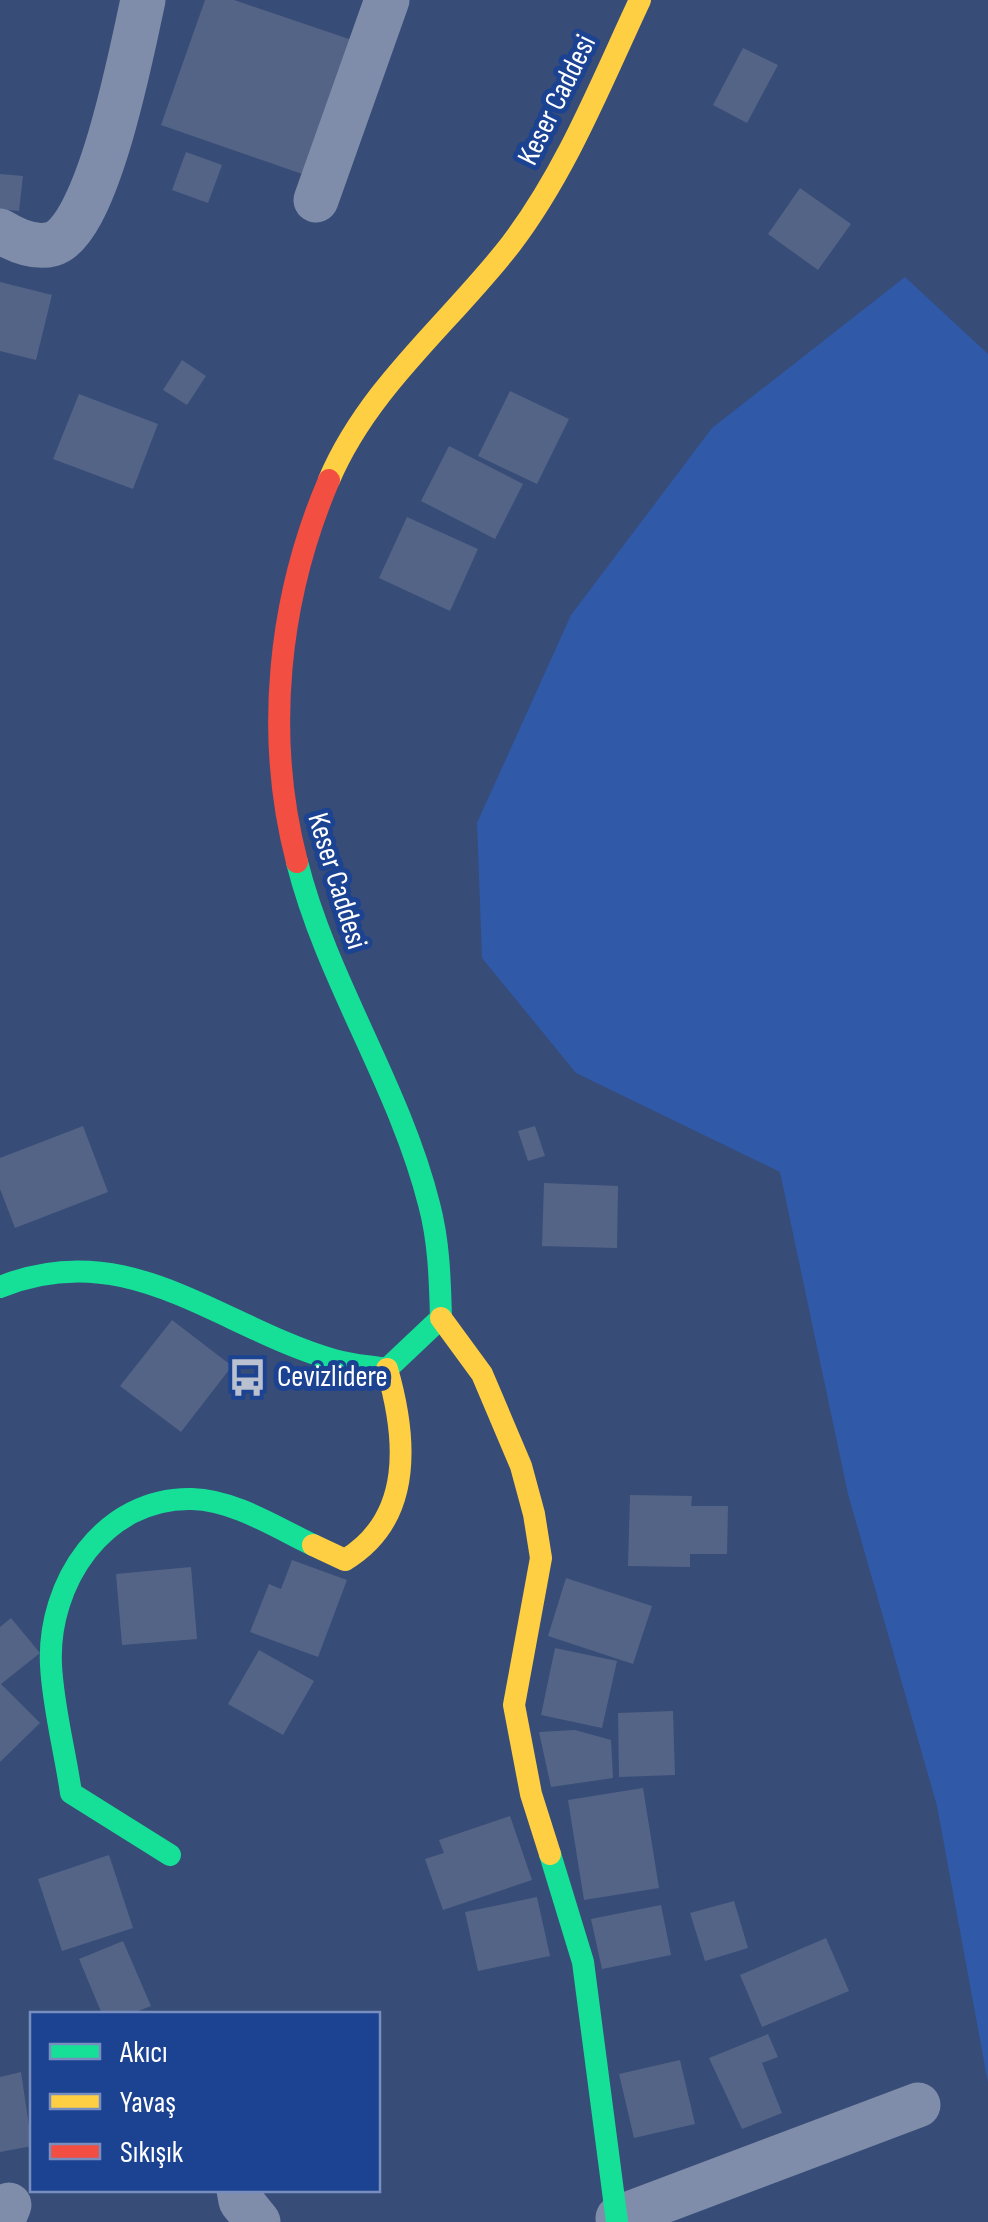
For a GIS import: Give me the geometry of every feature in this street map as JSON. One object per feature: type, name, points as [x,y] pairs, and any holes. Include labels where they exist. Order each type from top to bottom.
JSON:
[{"type":"street","points":[[0,231],[28,244],[53,244],[68,234],[82,212],[114,126],[143,0]]},
{"type":"street","points":[[316,200],[387,0]]},
{"type":"street","name":"Keser Caddesi","points":[[442,1318],[440,1271],[424,1186],[325,952],[285,820],[278,738],[292,597],[310,533],[361,419],[506,252],[533,213],[640,0]]},
{"type":"street","points":[[0,1287],[71,1266],[136,1278],[330,1360],[388,1369]]},
{"type":"street","points":[[388,1369],[442,1318],[482,1374],[521,1466],[534,1514],[541,1558],[514,1705],[532,1794],[583,1962],[617,2220],[918,2105]]},
{"type":"street","points":[[170,1855],[71,1793],[51,1663],[58,1592],[84,1550],[116,1524],[162,1501],[220,1502],[345,1560],[363,1552],[382,1529],[403,1457],[400,1408],[388,1369]]},
{"type":"street","points":[[239,2192],[240,2201],[258,2222]]},
{"type":"shaded area","points":[[905,277],[988,354],[988,2083],[937,1806],[848,1494],[780,1172],[576,1073],[482,958],[477,823],[571,615],[712,428]]},
{"type":"building","points":[[205,0],[234,0],[352,40],[305,175],[161,125]]},
{"type":"building","points":[[743,48],[778,65],[747,123],[713,105]]},
{"type":"building","points":[[186,152],[222,165],[208,203],[172,190]]},
{"type":"building","points":[[0,174],[23,176],[19,211],[0,209]]},
{"type":"building","points":[[800,188],[851,224],[818,270],[768,234]]},
{"type":"building","points":[[0,282],[52,295],[36,360],[0,351]]},
{"type":"building","points":[[182,360],[206,376],[187,405],[163,390]]},
{"type":"building","points":[[510,391],[569,419],[537,484],[478,456]]},
{"type":"building","points":[[79,394],[158,424],[133,489],[53,459]]},
{"type":"building","points":[[449,446],[523,484],[495,539],[421,501]]},
{"type":"building","points":[[407,517],[478,549],[450,611],[379,578]]},
{"type":"building","points":[[83,1126],[108,1192],[15,1228],[0,1189],[0,1158]]},
{"type":"building","points":[[535,1126],[545,1156],[528,1161],[518,1131]]},
{"type":"building","points":[[544,1183],[618,1186],[617,1248],[542,1246]]},
{"type":"building","points":[[172,1320],[232,1366],[181,1432],[120,1386]]},
{"type":"building","points":[[630,1495],[692,1496],[691,1506],[728,1506],[727,1554],[690,1554],[690,1567],[628,1566]]},
{"type":"building","points":[[292,1560],[347,1580],[318,1657],[250,1632],[269,1584],[281,1589]]},
{"type":"building","points":[[191,1567],[197,1639],[122,1645],[116,1574]]},
{"type":"building","points":[[566,1578],[652,1606],[633,1664],[548,1636]]},
{"type":"building","points":[[11,1618],[40,1653],[1,1684],[40,1723],[0,1762],[0,1627]]},
{"type":"building","points":[[555,1648],[617,1661],[602,1728],[541,1715]]},
{"type":"building","points":[[259,1650],[314,1681],[283,1735],[228,1704]]},
{"type":"building","points":[[673,1711],[675,1775],[619,1777],[618,1713]]},
{"type":"building","points":[[575,1730],[611,1740],[613,1778],[551,1787],[539,1732]]},
{"type":"building","points":[[643,1788],[659,1888],[584,1900],[568,1800]]},
{"type":"building","points":[[510,1816],[532,1880],[443,1910],[425,1859],[444,1853],[439,1840]]},
{"type":"building","points":[[109,1855],[133,1928],[62,1951],[38,1879]]},
{"type":"building","points":[[537,1897],[550,1956],[478,1971],[465,1912]]},
{"type":"building","points":[[734,1901],[748,1948],[705,1961],[690,1913]]},
{"type":"building","points":[[661,1905],[671,1955],[602,1969],[591,1919]]},
{"type":"building","points":[[826,1938],[849,1991],[762,2027],[740,1975]]},
{"type":"building","points":[[123,1941],[151,2006],[136,2012],[101,2012],[79,1959]]},
{"type":"building","points":[[768,2034],[778,2057],[762,2063],[782,2113],[742,2129],[709,2058]]},
{"type":"building","points":[[680,2060],[695,2124],[634,2138],[619,2074]]},
{"type":"building","points":[[21,2072],[30,2146],[0,2152],[0,2077]]},
{"type":"traffic: fast","points":[[0,1287],[46,1274],[90,1272],[131,1278],[171,1291],[291,1345],[340,1362],[387,1369],[441,1318],[435,1232],[416,1160],[326,949],[297,862]]},
{"type":"traffic: fast","points":[[170,1855],[71,1793],[51,1665],[52,1634],[71,1576],[87,1550],[108,1529],[132,1513],[161,1502],[192,1499],[224,1504],[313,1545]]},
{"type":"traffic: fast","points":[[550,1854],[583,1962],[617,2222]]},
{"type":"traffic: slow","points":[[329,480],[346,446],[388,385],[487,273],[531,216],[582,125],[640,0]]},
{"type":"traffic: slow","points":[[441,1318],[482,1374],[521,1466],[534,1514],[541,1558],[514,1705],[531,1794],[550,1854]]},
{"type":"traffic: slow","points":[[313,1545],[345,1560],[367,1543],[394,1499],[401,1449],[387,1369]]},
{"type":"traffic: jam","points":[[297,862],[281,766],[282,668],[298,572],[329,480]]},
{"type":"place","name":"Cevizlidere","points":[[247,1377]]}]
